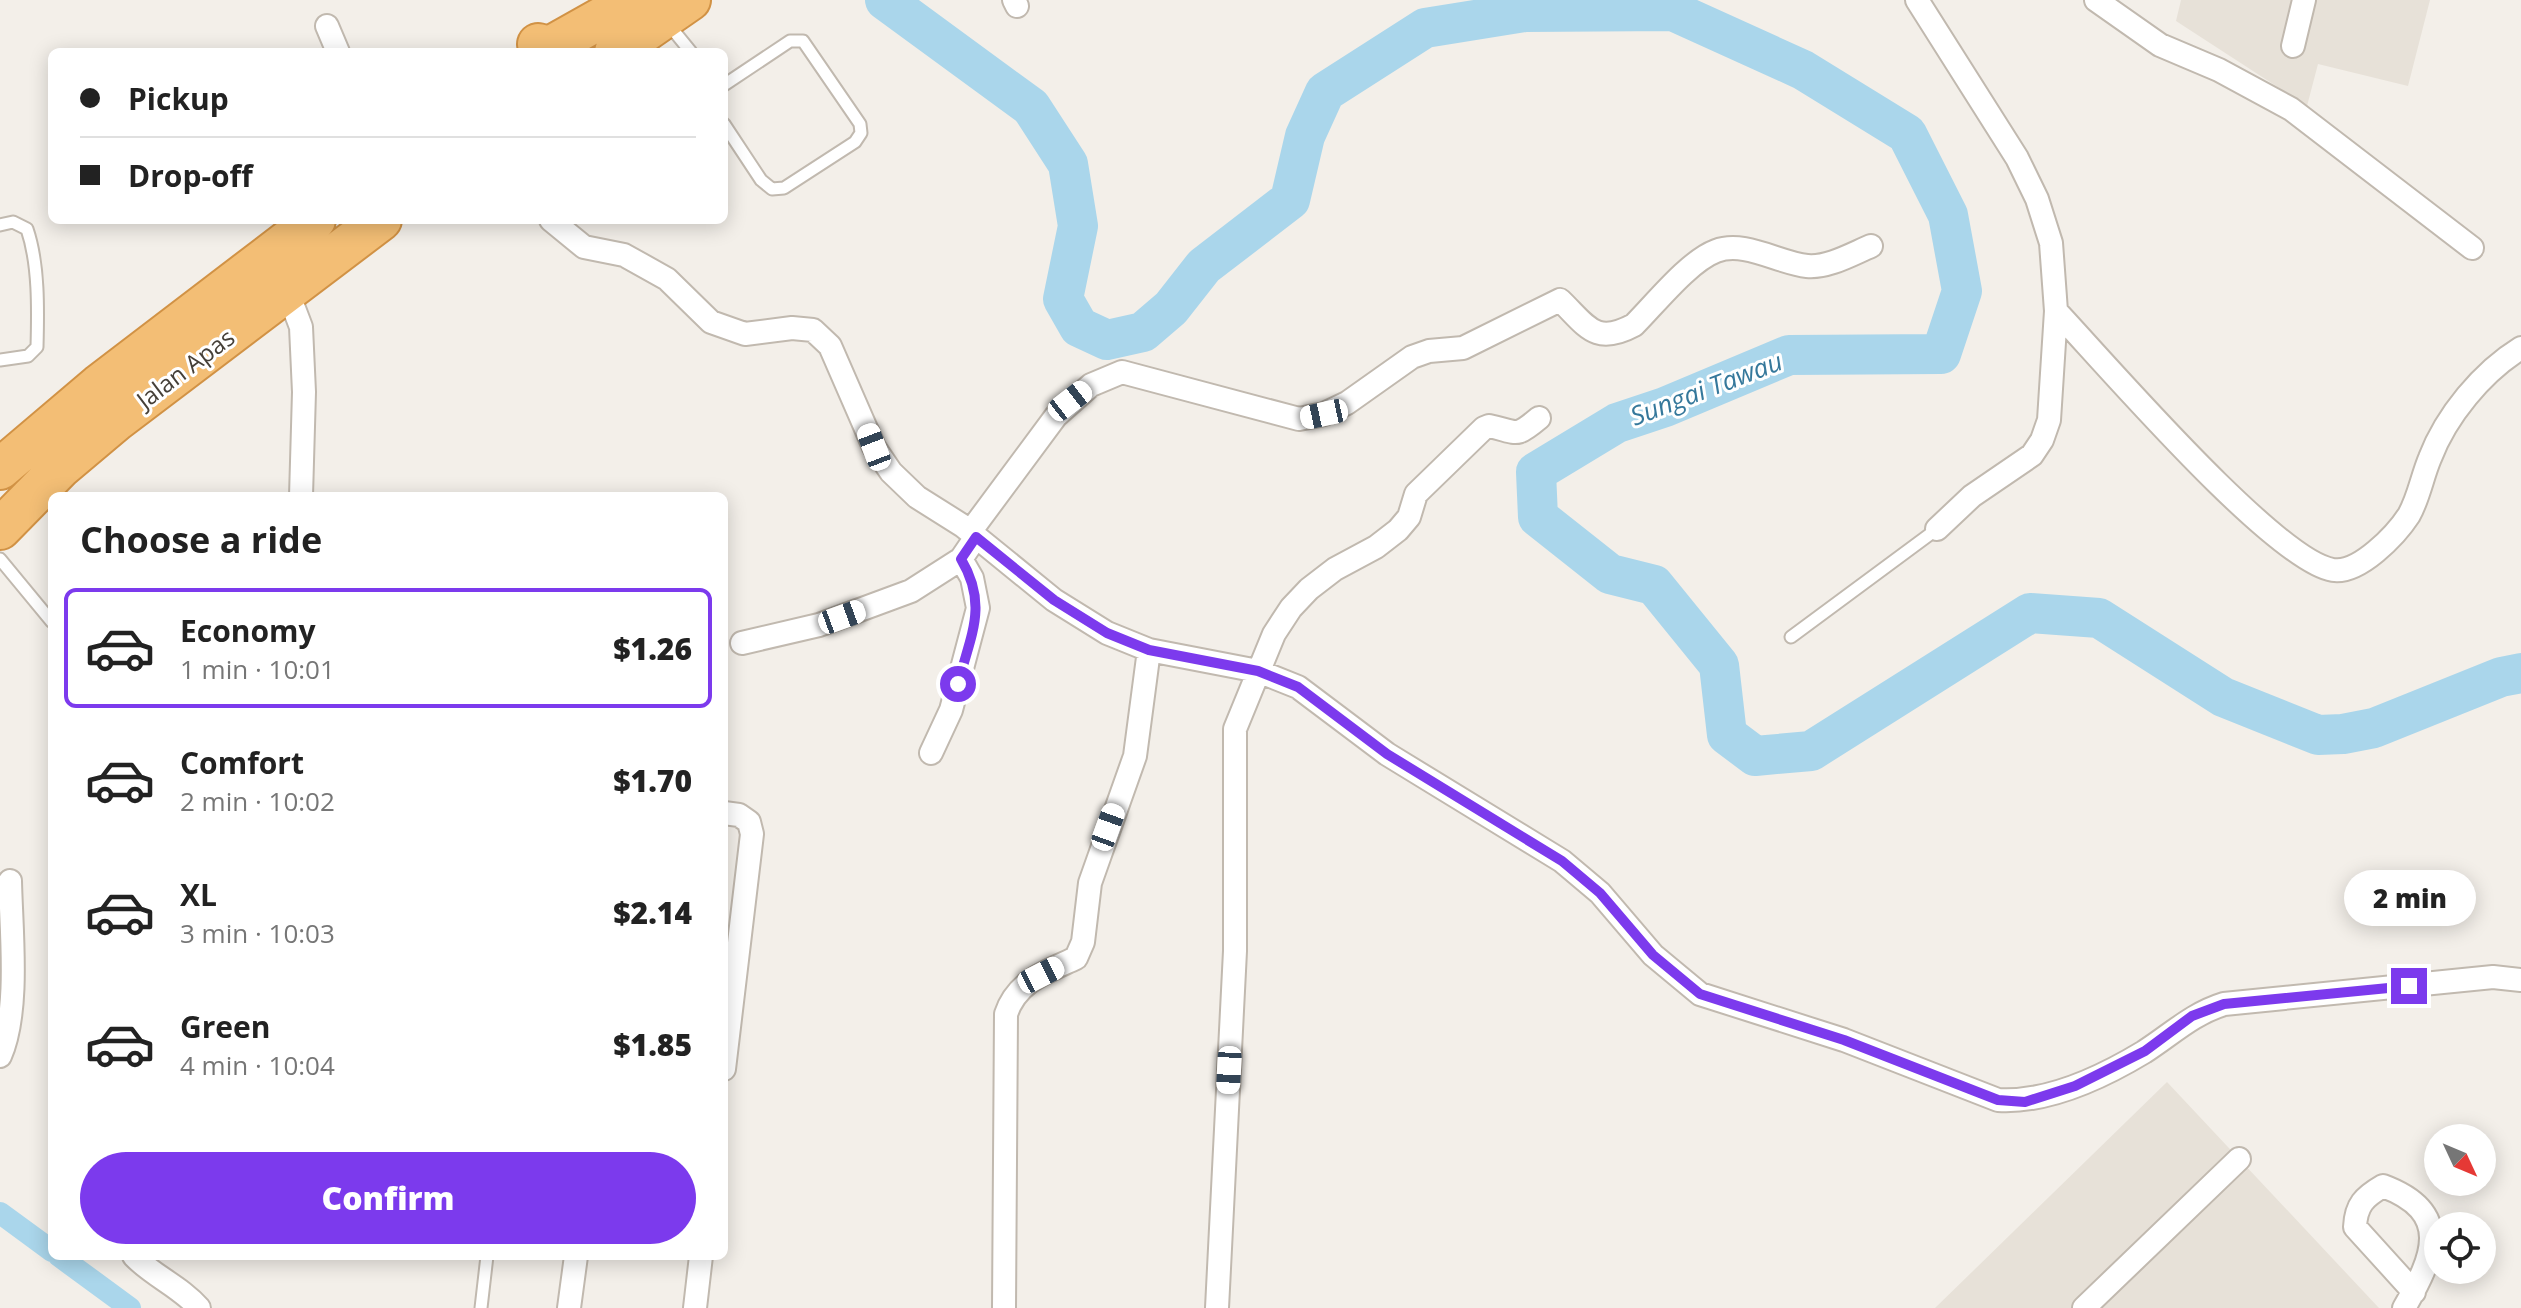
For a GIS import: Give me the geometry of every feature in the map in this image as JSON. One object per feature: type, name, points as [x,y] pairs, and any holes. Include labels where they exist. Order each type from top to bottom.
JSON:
[{"type":"highway","points":[[533,48],[594,0]]},
{"type":"highway","points":[[533,48],[550,47],[628,3],[677,9]]},
{"type":"highway","points":[[621,48],[677,9]]},
{"type":"highway","name":"Jalan Apas","points":[[0,529],[60,468],[117,420],[376,224]]},
{"type":"highway","name":"Jalan Apas","points":[[0,469],[99,385],[299,228]]},
{"type":"street","points":[[1917,0],[2017,158],[2037,199],[2051,243],[2056,311],[2049,420],[2042,440],[2032,455],[1972,496],[1937,529]]},
{"type":"street","points":[[2096,0],[2160,45],[2219,70],[2291,109],[2472,248]]},
{"type":"street","points":[[2293,46],[2304,0]]},
{"type":"street","points":[[327,26],[336,48]]},
{"type":"street","points":[[556,224],[584,247],[624,255],[667,279],[711,322],[745,334],[792,328],[813,330],[830,346],[874,447],[891,472],[917,497],[973,534],[1054,600],[1107,633],[1149,650],[1258,671],[1298,687],[1387,754],[1562,861],[1600,893],[1653,955],[1700,994],[1844,1040],[1998,1100],[2025,1102],[2075,1086],[2145,1051],[2192,1016],[2224,1004],[2493,977],[2521,980]]},
{"type":"street","points":[[742,643],[819,625],[911,591],[961,559],[973,534],[1056,416],[1091,385],[1122,372],[1299,419],[1324,414],[1347,403],[1412,357],[1429,351],[1463,348],[1560,300],[1598,333],[1608,336],[1621,332],[1634,325],[1698,262],[1716,251],[1738,249],[1808,266],[1821,265],[1871,246]]},
{"type":"street","points":[[287,290],[301,327],[304,392],[301,492]]},
{"type":"street","points":[[2056,311],[2220,485],[2288,545],[2322,567],[2337,571],[2354,566],[2378,550],[2396,532],[2417,498],[2438,438],[2455,409],[2521,348]]},
{"type":"street","points":[[1217,1308],[1235,951],[1235,729],[1282,621],[1309,589],[1398,530],[1409,517],[1416,494],[1484,428],[1489,426],[1520,434],[1539,418]]},
{"type":"street","points":[[931,753],[951,710],[978,608],[972,578],[961,559]]},
{"type":"street","points":[[1004,1308],[1006,1014],[1011,998],[1024,984],[1076,958],[1083,942],[1090,883],[1135,756],[1149,650]]},
{"type":"street","points":[[728,814],[739,815],[749,822],[752,834],[728,1035]]},
{"type":"street","points":[[0,1056],[7,1029],[12,975],[10,881]]},
{"type":"street","points":[[2084,1308],[2239,1159]]},
{"type":"street","points":[[138,1260],[199,1308]]},
{"type":"street","points":[[569,1308],[575,1260]]},
{"type":"street","points":[[695,1308],[701,1260]]},
{"type":"lane","points":[[677,9],[690,48]]},
{"type":"lane","points":[[728,82],[790,41],[803,41],[860,124],[861,133],[855,142],[784,188],[772,189],[761,180],[728,130]]},
{"type":"lane","points":[[0,225],[13,222],[27,229],[32,244],[38,331],[37,347],[28,356],[0,360]]},
{"type":"lane","points":[[1791,637],[1937,529]]},
{"type":"lane","points":[[0,559],[48,617]]},
{"type":"lane","points":[[481,1308],[487,1260]]},
{"type":"shaded area","points":[[2181,0],[2430,0],[2408,86],[2318,64],[2307,106],[2176,21]]},
{"type":"shaded area","points":[[2167,1082],[2379,1308],[1935,1308]]},
{"type":"waterway","name":"Sungai Tawau","points":[[885,0],[1031,107],[1068,164],[1078,226],[1063,299],[1079,327],[1107,340],[1143,332],[1171,308],[1204,266],[1290,200],[1305,136],[1325,92],[1425,28],[1525,12],[1673,11],[1803,70],[1907,134],[1948,215],[1962,291],[1941,354],[1789,355],[1665,407],[1617,423],[1536,472],[1538,517],[1610,574],[1654,585],[1719,665],[1727,735],[1755,756],[1811,751],[2030,613],[2099,618],[2223,697],[2318,735],[2374,728],[2501,677],[2521,673]]},
{"type":"waterway","points":[[0,1213],[48,1248]]},
{"type":"waterway","points":[[64,1260],[130,1308]]},
{"type":"route","points":[[958,684],[978,608],[972,578],[961,559],[976,537],[1054,600],[1107,633],[1149,650],[1258,671],[1298,687],[1387,754],[1562,861],[1600,893],[1653,955],[1700,994],[1844,1040],[1998,1100],[2025,1102],[2075,1086],[2145,1051],[2192,1016],[2224,1004],[2409,986]]}]
